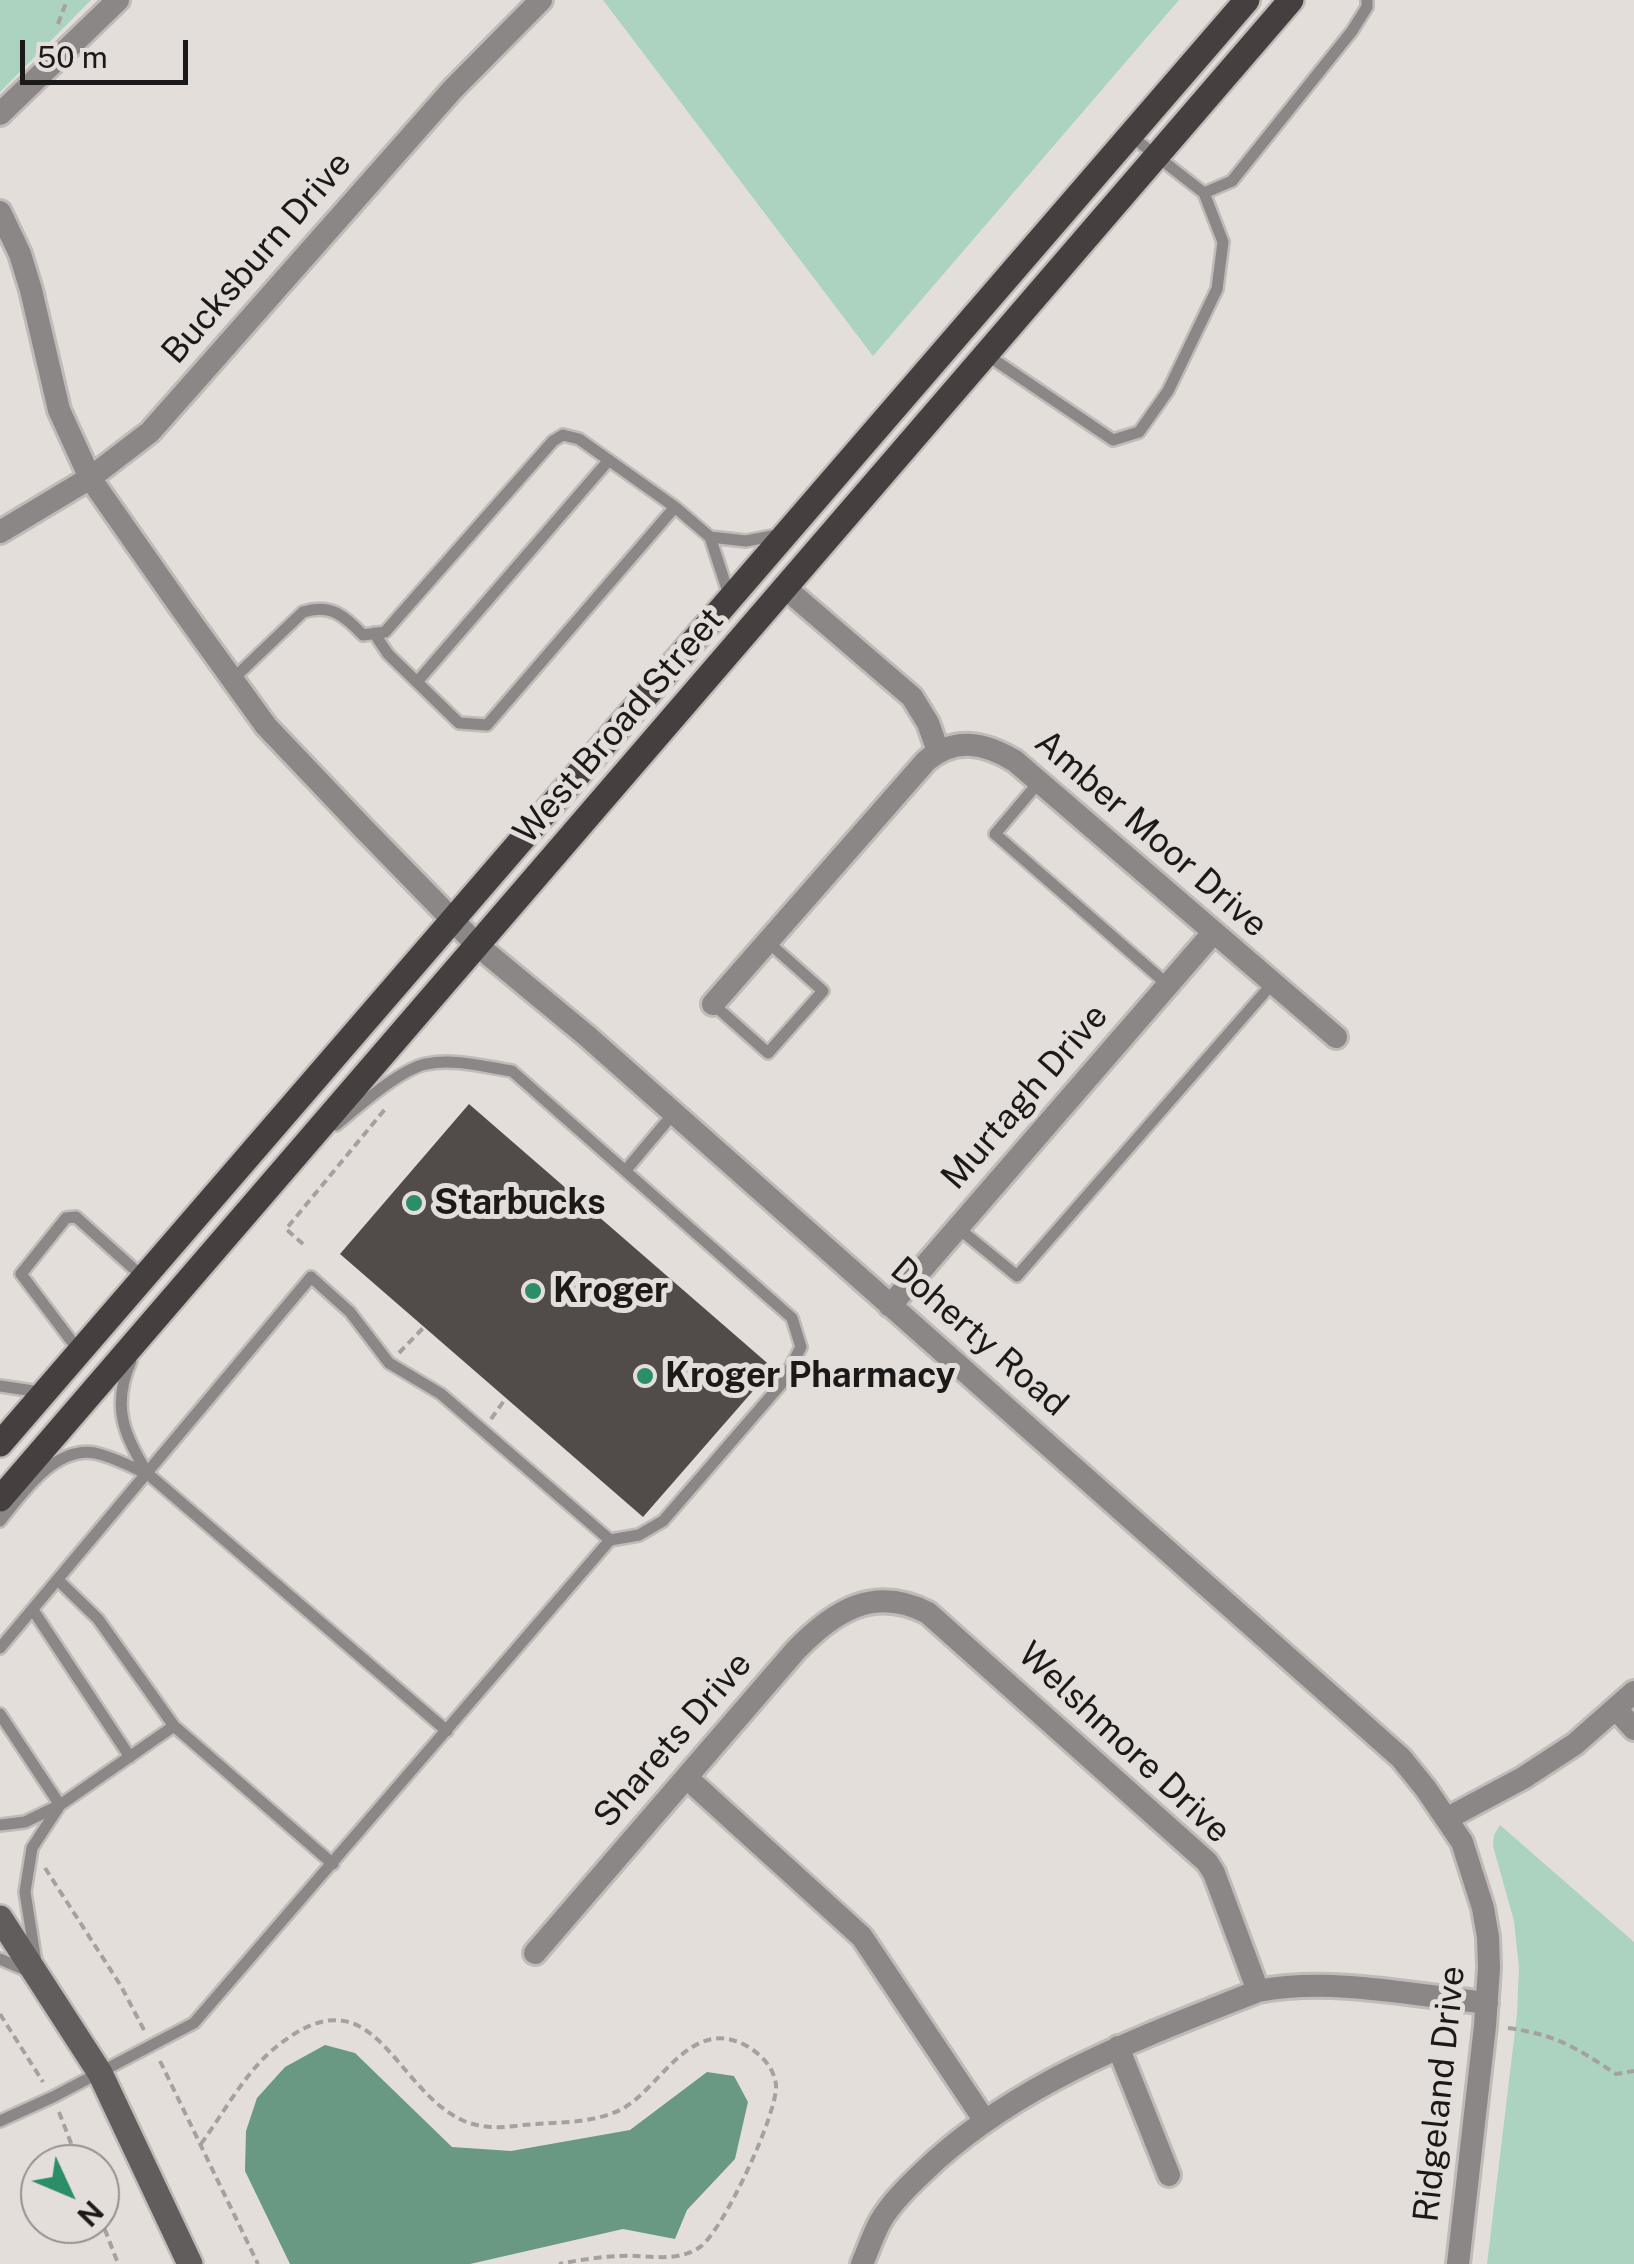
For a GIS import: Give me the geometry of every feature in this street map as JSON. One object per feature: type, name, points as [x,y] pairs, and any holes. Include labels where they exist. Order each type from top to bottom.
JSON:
[{"type":"main road","name":"West Broad Street","points":[[0,1444],[1247,0]]},
{"type":"main road","name":"West Broad Street","points":[[0,1499],[1291,0]]},
{"type":"street","points":[[0,114],[118,0]]},
{"type":"street","name":"Bucksburn Drive","points":[[0,532],[90,478],[150,432],[452,90],[541,0]]},
{"type":"street","name":"Doherty Road","points":[[0,212],[32,290],[59,410],[90,478],[266,726],[477,945],[586,1036],[1401,1758],[1448,1818]]},
{"type":"street","points":[[713,1004],[938,751],[928,723],[912,697],[784,586]]},
{"type":"street","name":"Amber Moor Drive","points":[[938,751],[959,744],[991,746],[1016,761],[1336,1036]]},
{"type":"street","name":"Murtagh Drive","points":[[890,1306],[1213,932]]},
{"type":"street","name":"Sharets Drive","points":[[535,1953],[815,1631],[852,1606],[882,1601]]},
{"type":"street","name":"Welshmore Drive","points":[[882,1601],[928,1613],[1207,1862],[1258,1991]]},
{"type":"street","points":[[1448,1818],[1575,1744],[1634,1692]]},
{"type":"street","points":[[1616,1708],[1634,1730]]},
{"type":"street","points":[[687,1778],[862,1937],[985,2122]]},
{"type":"street","name":"Ridgeland Drive","points":[[1448,1818],[1462,1842],[1482,1908],[1490,1968],[1458,2264]]},
{"type":"street","points":[[0,1918],[100,2073],[184,2262]]},
{"type":"street","points":[[862,2264],[882,2219],[916,2179],[985,2122],[1067,2070],[1118,2047],[1258,1991],[1312,1984],[1486,2014]]},
{"type":"street","points":[[1118,2047],[1169,2175]]},
{"type":"lane","points":[[1204,193],[1232,180],[1352,31],[1367,7],[1367,0]]},
{"type":"lane","points":[[987,354],[1113,440],[1139,432],[1168,391],[1217,289],[1223,242],[1204,193],[1130,135]]},
{"type":"lane","points":[[232,680],[303,612],[318,607],[343,614],[363,635],[385,632],[553,440],[563,435],[579,439],[609,460],[675,507],[710,538],[730,598]]},
{"type":"lane","points":[[417,682],[609,460]]},
{"type":"lane","points":[[374,633],[388,654],[460,723],[486,726],[675,507]]},
{"type":"lane","points":[[710,538],[746,540],[786,533]]},
{"type":"lane","points":[[1039,782],[995,834],[1168,984]]},
{"type":"lane","points":[[713,1004],[768,1053],[795,1023],[823,991],[768,942]]},
{"type":"lane","points":[[958,1228],[1016,1276],[1272,984]]},
{"type":"lane","points":[[0,2121],[194,2023],[610,1540],[639,1535],[663,1522],[783,1382],[801,1347],[792,1318],[512,1071],[454,1062],[423,1064],[374,1094],[284,1170]]},
{"type":"lane","points":[[626,1170],[673,1114]]},
{"type":"lane","points":[[80,1352],[20,1274],[66,1218],[76,1217],[144,1278]]},
{"type":"lane","points":[[0,1648],[311,1278],[350,1312],[390,1363],[441,1394],[610,1540]]},
{"type":"lane","points":[[145,1330],[122,1380],[122,1423],[130,1446],[148,1474],[447,1731]]},
{"type":"lane","points":[[0,1386],[44,1393]]},
{"type":"lane","points":[[0,1521],[38,1474],[70,1456],[92,1452],[148,1474]]},
{"type":"lane","points":[[59,1581],[98,1619],[174,1726],[332,1864]]},
{"type":"lane","points":[[33,1610],[130,1756]]},
{"type":"lane","points":[[0,1714],[60,1804]]},
{"type":"lane","points":[[0,1824],[25,1822],[60,1804],[174,1726]]},
{"type":"lane","points":[[38,1976],[25,1892],[32,1848],[60,1804]]},
{"type":"lane","points":[[0,1959],[38,1976]]},
{"type":"path","points":[[57,27],[67,0]]},
{"type":"path","points":[[303,1244],[286,1229],[386,1109]]},
{"type":"path","points":[[390,1363],[424,1327]]},
{"type":"path","points":[[484,1429],[506,1398]]},
{"type":"path","points":[[32,1848],[120,1986],[258,2264]]},
{"type":"path","points":[[1486,2014],[1570,2042],[1616,2074],[1634,2071]]},
{"type":"path","points":[[201,2144],[266,2056],[313,2024],[334,2020],[358,2026],[380,2040],[442,2107],[460,2119],[498,2128],[598,2118],[620,2110],[685,2050],[709,2040],[732,2040],[762,2057],[772,2069],[776,2085],[774,2110],[718,2227],[701,2247],[662,2259],[622,2255],[560,2264]]},
{"type":"path","points":[[110,2244],[117,2261]]},
{"type":"shaded area","points":[[0,0],[91,0],[0,92]]},
{"type":"shaded area","points":[[603,0],[1179,0],[873,356]]},
{"type":"shaded area","points":[[1500,1825],[1634,1942],[1634,2264],[1487,2264],[1519,1968],[1514,1921],[1493,1846]]},
{"type":"shaded area","points":[[325,2045],[355,2053],[452,2147],[511,2151],[630,2130],[707,2072],[734,2076],[748,2102],[735,2159],[687,2210],[675,2239],[623,2229],[470,2264],[290,2264],[245,2171],[246,2131],[257,2098],[285,2067]]},
{"type":"building","name":"Kroger","points":[[469,1104],[773,1368],[643,1517],[340,1254]]},
{"type":"place","name":"Starbucks","points":[[414,1203]]},
{"type":"place","name":"Kroger","points":[[533,1291]]},
{"type":"place","name":"Kroger Pharmacy","points":[[645,1376]]}]
